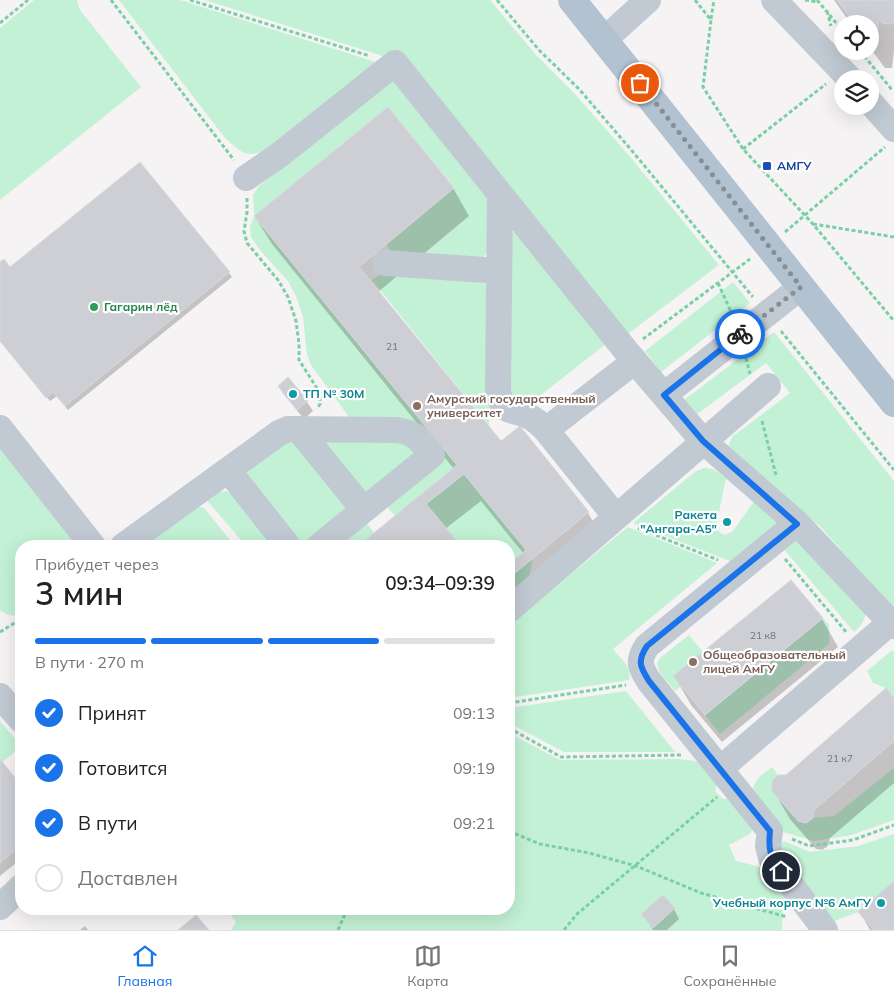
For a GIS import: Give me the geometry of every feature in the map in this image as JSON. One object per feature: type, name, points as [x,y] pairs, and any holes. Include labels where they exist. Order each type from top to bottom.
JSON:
[{"type":"main road","points":[[572,0],[894,403]]},
{"type":"lane","points":[[604,39],[648,0]]},
{"type":"lane","points":[[774,0],[842,70]]},
{"type":"lane","points":[[246,178],[278,156],[394,63],[500,196],[703,441],[797,524],[892,624],[860,649],[720,769]]},
{"type":"lane","points":[[879,112],[894,129]]},
{"type":"lane","points":[[500,196],[498,392],[501,404],[510,411],[526,415],[535,420],[546,430],[616,518]]},
{"type":"lane","points":[[385,263],[498,271]]},
{"type":"lane","points":[[664,395],[801,287]]},
{"type":"lane","points":[[546,430],[635,361]]},
{"type":"lane","points":[[515,605],[768,386]]},
{"type":"lane","points":[[0,428],[88,540]]},
{"type":"lane","points":[[131,540],[279,433],[288,429],[397,430],[416,436],[432,455],[326,540]]},
{"type":"lane","points":[[298,429],[364,510]]},
{"type":"lane","points":[[228,470],[283,540]]},
{"type":"lane","points":[[797,524],[647,646],[640,656],[641,669],[649,681],[770,831],[768,846],[771,858],[823,928]]},
{"type":"lane","points":[[0,696],[15,713]]},
{"type":"lane","points":[[0,907],[15,893]]},
{"type":"path","points":[[0,23],[28,0]]},
{"type":"path","points":[[111,0],[225,146],[246,178],[247,212],[244,231],[247,243],[278,280],[288,297],[296,322],[300,344],[300,360],[320,393],[320,404],[314,414],[298,429]]},
{"type":"path","points":[[190,0],[394,63]]},
{"type":"path","points":[[497,0],[539,50],[579,89],[633,152],[894,470]]},
{"type":"path","points":[[695,0],[711,20]]},
{"type":"path","points":[[714,0],[704,87],[743,149],[812,224],[894,321]]},
{"type":"path","points":[[805,0],[818,1],[834,20]]},
{"type":"path","points":[[867,60],[894,93]]},
{"type":"path","points":[[743,149],[834,84]]},
{"type":"path","points":[[812,224],[894,238]]},
{"type":"path","points":[[889,316],[894,316]]},
{"type":"path","points":[[616,518],[631,526],[742,570]]},
{"type":"path","points":[[772,545],[860,649]]},
{"type":"path","points":[[0,632],[15,623]]},
{"type":"path","points":[[515,702],[649,681]]},
{"type":"path","points":[[515,731],[561,757],[720,769]]},
{"type":"path","points":[[564,930],[577,914],[636,866],[720,769]]},
{"type":"path","points":[[770,831],[810,846],[852,840],[894,825]]},
{"type":"path","points":[[515,834],[540,844],[589,853],[636,866],[701,893],[823,928]]},
{"type":"path","points":[[338,930],[344,915]]},
{"type":"green space","points":[[34,0],[77,0],[80,10],[141,87],[0,200],[0,28]]},
{"type":"green space","points":[[119,0],[180,0],[379,63],[273,148],[247,154],[237,149],[225,138]]},
{"type":"green space","points":[[205,0],[490,0],[536,55],[575,94],[631,158],[719,265],[625,336],[399,61]]},
{"type":"green space","points":[[397,79],[489,190],[489,246],[486,254],[480,260],[393,254],[386,244],[454,187],[388,107],[254,216],[253,195],[259,186],[388,81]]},
{"type":"green space","points":[[254,216],[457,465],[395,516],[383,502],[440,456],[349,417],[311,365],[307,355],[303,316],[296,296],[288,281],[259,249],[251,237],[250,227]]},
{"type":"green space","points":[[513,232],[521,232],[607,343],[532,402],[524,405],[506,392],[508,237]]},
{"type":"green space","points":[[385,272],[481,280],[488,286],[489,426],[372,280]]},
{"type":"green space","points":[[733,282],[750,303],[661,372],[645,351]]},
{"type":"green space","points":[[774,332],[894,481],[894,611],[820,526],[730,458],[728,447],[732,437],[790,393],[766,363],[696,415],[684,400]]},
{"type":"green space","points":[[292,437],[349,509],[315,540],[292,540],[245,471]]},
{"type":"green space","points":[[324,438],[410,442],[419,455],[367,496],[324,451]]},
{"type":"green space","points":[[0,445],[74,540],[15,540],[15,616],[0,610]]},
{"type":"green space","points":[[704,468],[713,469],[726,478],[716,527],[720,533],[725,535],[733,531],[755,500],[781,524],[737,564],[633,523],[696,471]]},
{"type":"green space","points":[[464,474],[526,550],[515,559],[515,540],[456,540],[426,504]]},
{"type":"green space","points":[[226,491],[237,497],[274,540],[241,540],[205,498],[215,492]]},
{"type":"green space","points":[[194,506],[204,508],[230,540],[145,540]]},
{"type":"green space","points":[[363,518],[374,533],[365,540],[336,540]]},
{"type":"green space","points":[[628,527],[717,563],[613,649],[625,663],[630,675],[629,680],[515,697],[515,620]]},
{"type":"green space","points":[[796,541],[866,610],[863,622],[854,632],[783,548]]},
{"type":"green space","points":[[533,558],[529,578],[515,593],[515,573]]},
{"type":"green space","points":[[823,618],[829,625],[829,644],[720,734],[705,715]]},
{"type":"green space","points":[[689,635],[703,652],[673,676],[681,686],[675,691],[660,673],[657,663],[660,658]]},
{"type":"green space","points":[[891,651],[894,651],[894,698],[886,688],[873,683],[867,671]]},
{"type":"green space","points":[[626,691],[675,752],[564,752],[515,726],[515,707]]},
{"type":"green space","points":[[0,721],[15,739],[15,751],[3,762],[0,759]]},
{"type":"green space","points":[[515,736],[560,760],[679,759],[703,762],[717,784],[715,791],[723,799],[732,799],[753,829],[750,834],[729,845],[736,861],[765,868],[784,894],[782,930],[231,930],[236,922],[231,915],[515,915]]},
{"type":"green space","points":[[772,767],[778,775],[772,781],[772,791],[798,821],[806,823],[813,818],[834,816],[894,768],[894,820],[852,835],[814,841],[783,832],[753,791],[757,780]]},
{"type":"green space","points":[[894,834],[894,881],[858,912],[832,922],[776,848],[784,841],[810,852],[858,846]]},
{"type":"building","points":[[837,0],[894,0],[894,22],[890,24],[882,23],[879,15],[848,15]]},
{"type":"building","points":[[388,107],[454,188],[359,267],[501,441],[520,426],[589,512],[515,573],[515,559],[526,550],[464,474],[426,504],[456,540],[365,540],[457,465],[254,216]]},
{"type":"building","name":"Гагарин лёд","points":[[140,162],[230,272],[65,406],[53,392],[46,398],[0,341],[0,262],[4,259],[10,267]]},
{"type":"building","name":"ТП № 30М","points":[[288,377],[308,401],[297,410],[278,386]]},
{"type":"building","points":[[791,580],[823,618],[705,715],[673,676]]},
{"type":"building","points":[[886,688],[894,698],[894,741],[814,810],[813,818],[806,823],[798,821],[772,791],[772,781],[778,775],[786,775]]},
{"type":"building","points":[[0,759],[15,778],[15,850],[0,863]]},
{"type":"building","name":"Учебный корпус №6 АмГУ","points":[[894,881],[894,930],[874,930],[858,912]]},
{"type":"building","points":[[663,895],[675,908],[653,928],[641,914]]},
{"type":"building","points":[[196,915],[209,930],[178,930]]},
{"type":"way so far","points":[[640,83],[801,287],[740,334]]},
{"type":"place","name":"АМГУ","points":[[767,166]]},
{"type":"place","name":"Гагарин лёд","points":[[94,307]]},
{"type":"place","name":"ТП № 30М","points":[[293,394]]},
{"type":"place","name":"Амурский государственный университет","points":[[417,406]]},
{"type":"place","name":"Ракета \"Ангара-А5\"","points":[[727,522]]},
{"type":"place","name":"Общеобразовательный лицей АмГУ","points":[[693,662]]},
{"type":"place","name":"Учебный корпус №6 АмГУ","points":[[881,903]]},
{"type":"route","points":[[740,334],[664,395],[703,441],[797,524],[647,646],[640,656],[641,669],[649,681],[770,831],[768,846],[771,858],[781,871]]}]
